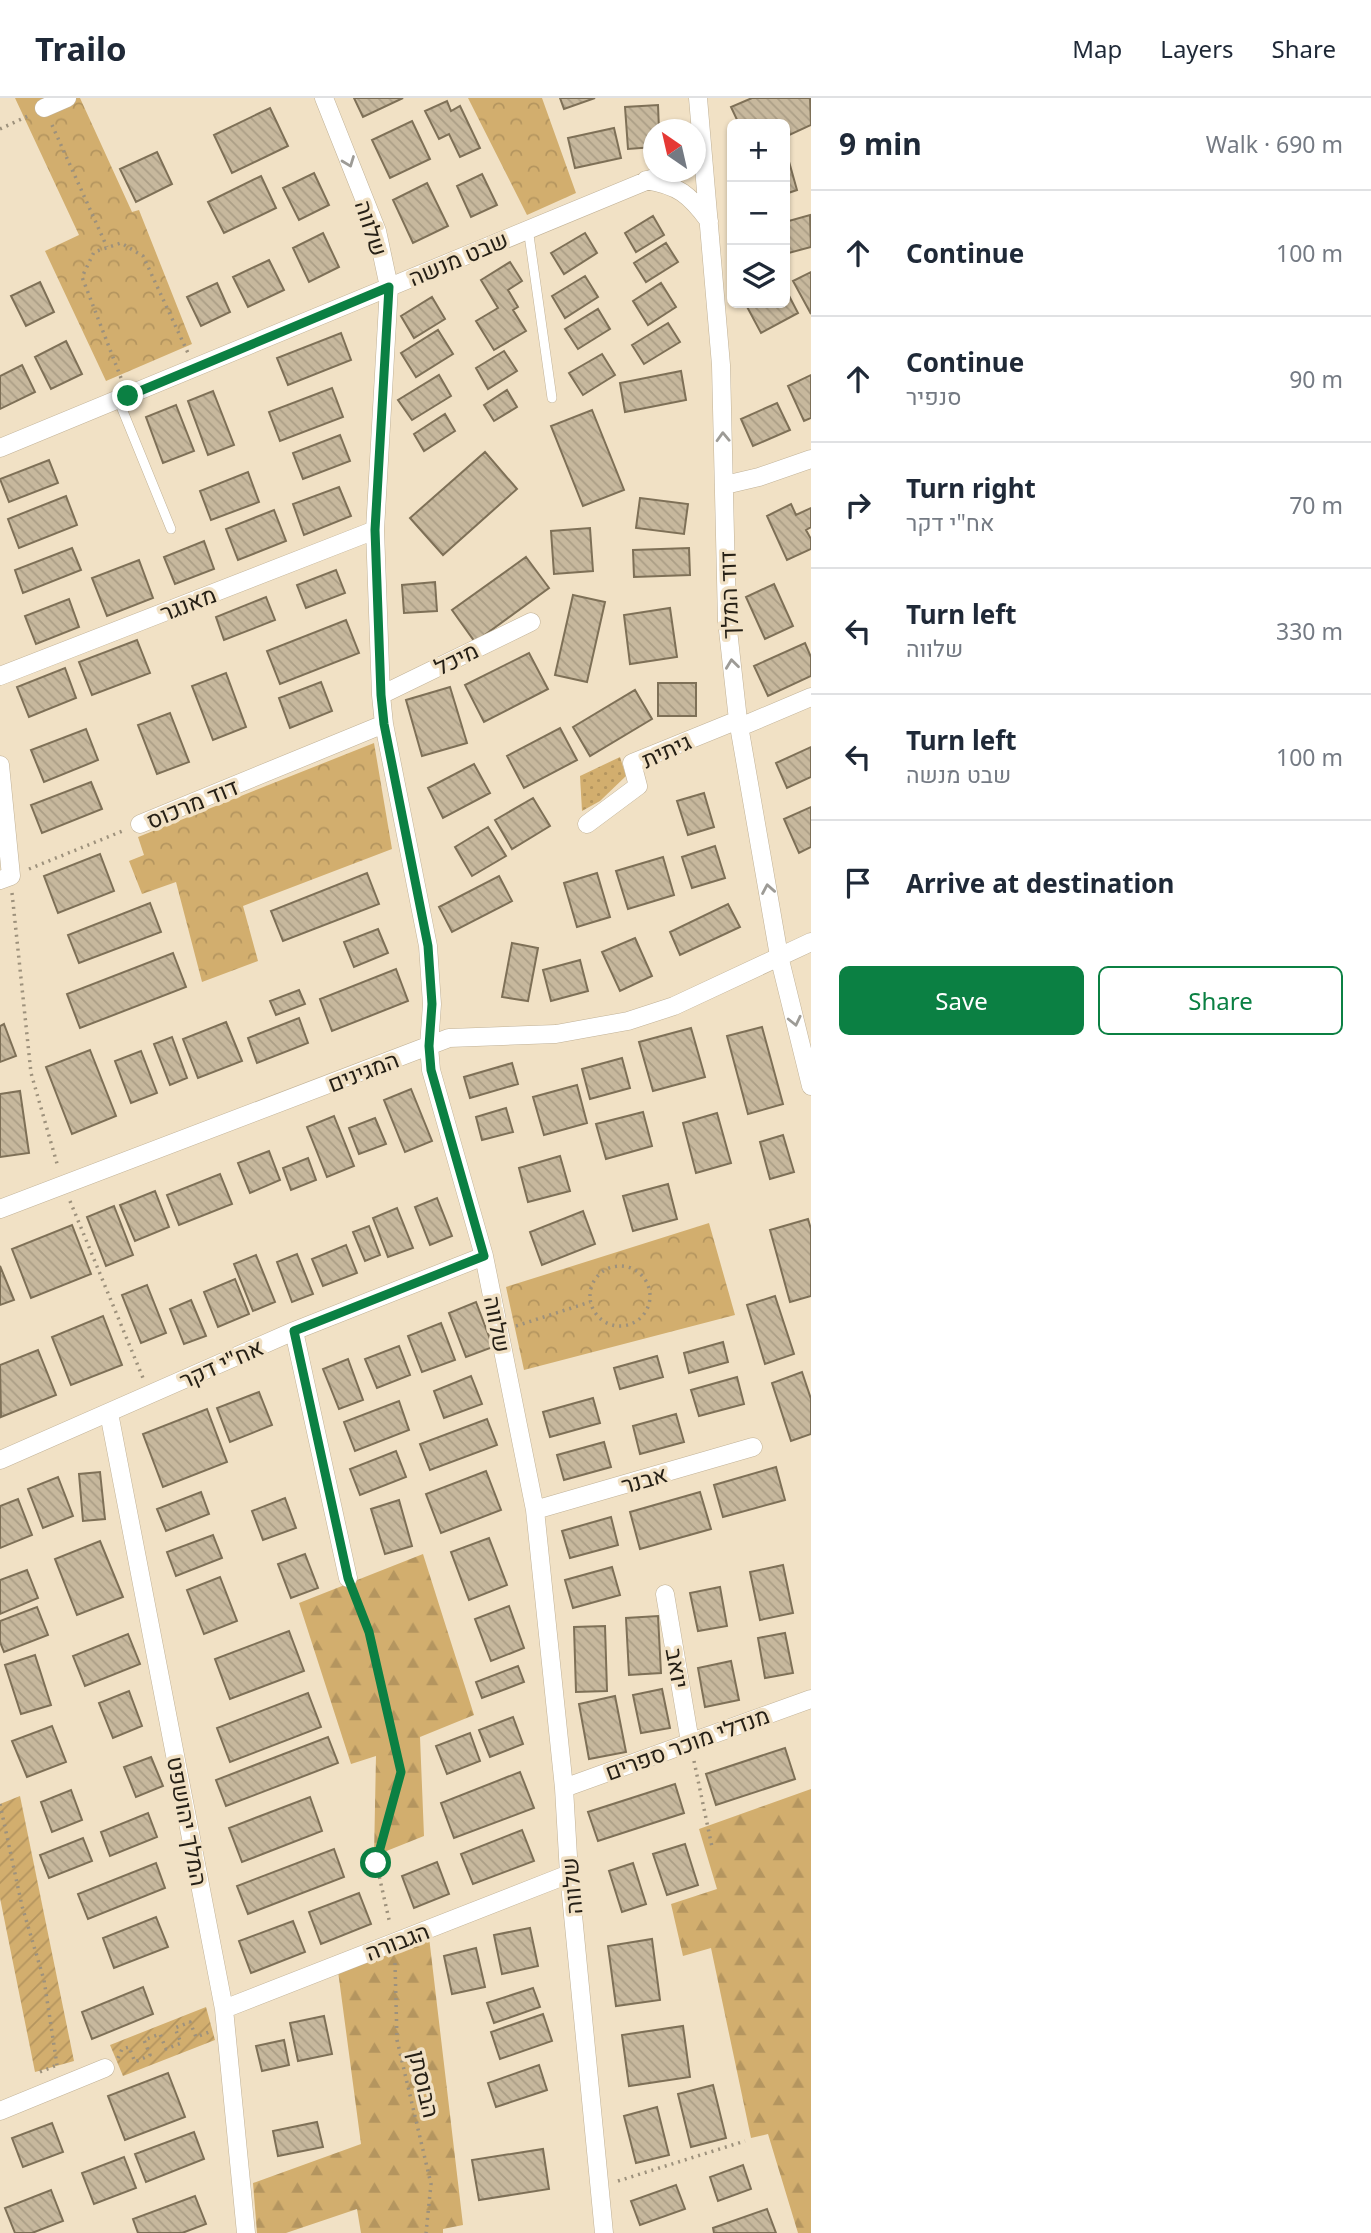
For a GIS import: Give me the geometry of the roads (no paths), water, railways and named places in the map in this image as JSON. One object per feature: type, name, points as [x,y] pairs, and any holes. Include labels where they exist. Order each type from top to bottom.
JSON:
[{"type":"street","points":[[43,106],[67,98]]},
{"type":"street","name":"שלווה","points":[[324,98],[377,231],[389,287],[375,530],[384,724],[428,946],[432,1004],[429,1046],[434,1082],[484,1256],[535,1510],[564,1787],[569,1874],[604,2233]]},
{"type":"street","name":"דוד המלך","points":[[698,98],[698,119]]},
{"type":"street","name":"שבט מנשה","points":[[0,448],[643,181]]},
{"type":"street","points":[[657,182],[668,184],[682,192],[698,206],[709,221]]},
{"type":"street","name":"דוד המלך","points":[[703,182],[721,365],[727,621],[739,723],[779,956],[811,1086]]},
{"type":"street","points":[[725,485],[759,477],[811,459]]},
{"type":"street","name":"מאנגר","points":[[0,676],[375,530]]},
{"type":"street","name":"מיכל","points":[[381,695],[531,622]]},
{"type":"street","points":[[739,723],[811,697]]},
{"type":"street","name":"גיתית","points":[[587,824],[638,786],[632,763],[739,723]]},
{"type":"street","name":"דוד מרכוס","points":[[140,824],[384,724]]},
{"type":"street","points":[[0,765],[6,878]]},
{"type":"street","name":"המגינים","points":[[0,1209],[449,1038],[556,1034],[628,1021],[674,1006],[811,942]]},
{"type":"street","name":"אח\"י דקר","points":[[0,1460],[294,1331],[484,1256]]},
{"type":"street","points":[[294,1331],[348,1578]]},
{"type":"street","name":"המלך יהושפט","points":[[109,1413],[224,2009],[246,2233]]},
{"type":"street","name":"אבנר","points":[[535,1510],[753,1447]]},
{"type":"street","name":"יואב","points":[[665,1594],[690,1742]]},
{"type":"street","name":"מנדלי מוכר ספרים","points":[[564,1787],[811,1699]]},
{"type":"street","name":"הגבורה","points":[[224,2009],[569,1874]]},
{"type":"street","points":[[0,2111],[105,2068]]},
{"type":"lane","name":"שבט מנשה","points":[[528,228],[552,398]]},
{"type":"lane","points":[[123,397],[171,529]]}]
